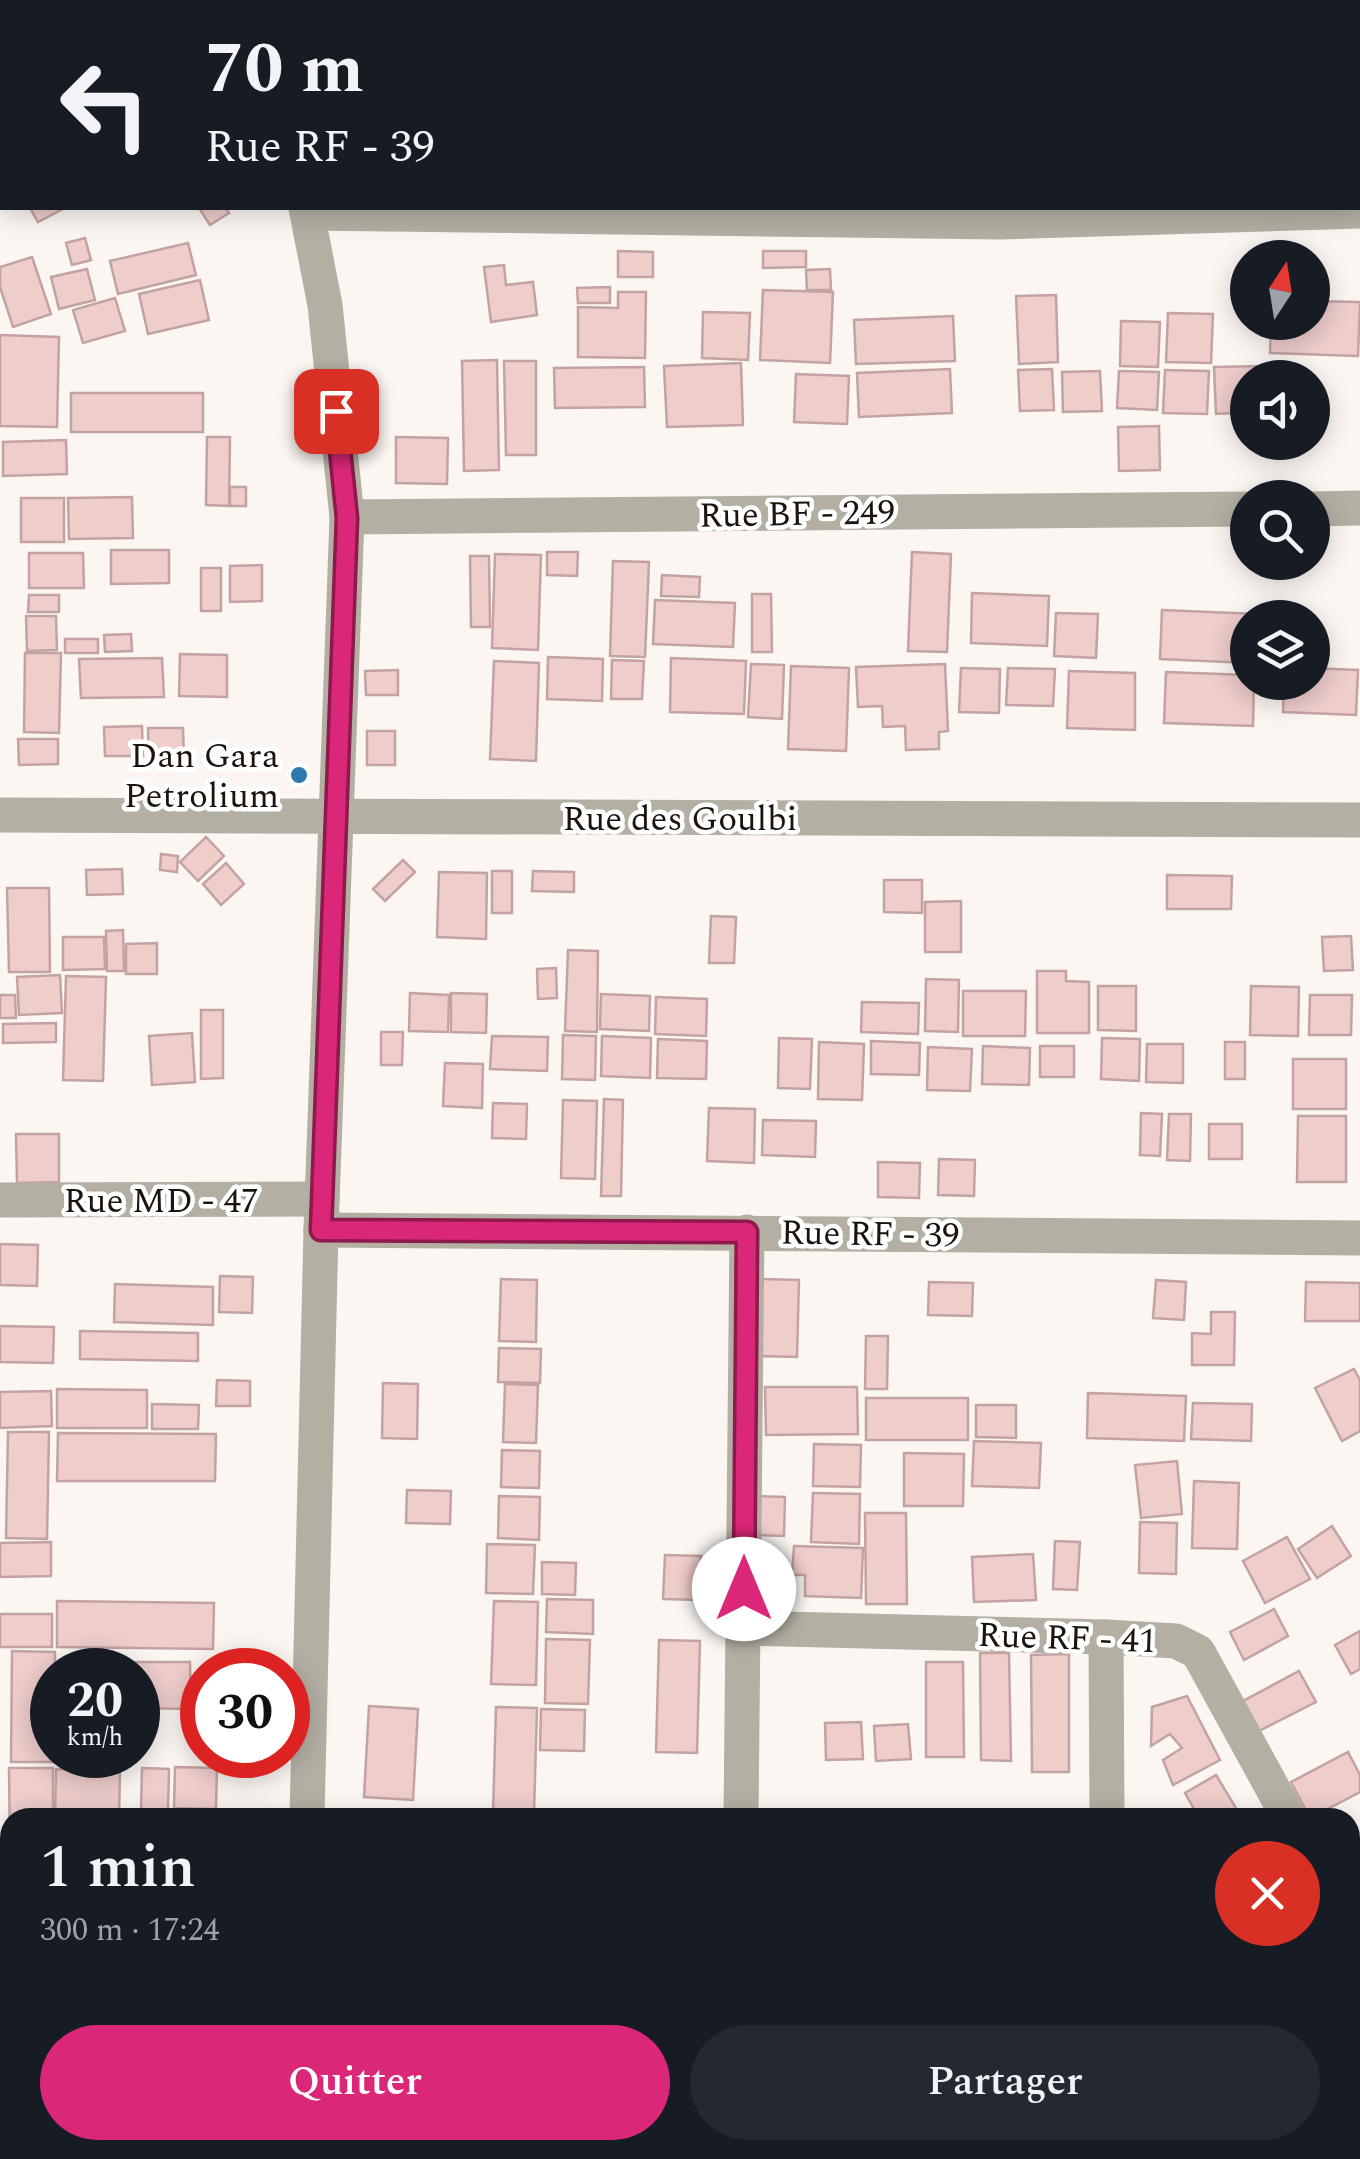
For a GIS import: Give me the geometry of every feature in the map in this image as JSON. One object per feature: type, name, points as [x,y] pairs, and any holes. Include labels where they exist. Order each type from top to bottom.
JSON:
[{"type":"street","points":[[307,1808],[322,1214],[347,518],[325,304],[307,210],[998,215],[1360,211]]},
{"type":"street","points":[[1330,509],[1360,508]]},
{"type":"street","name":"Rue BF - 249","points":[[347,518],[1230,509]]},
{"type":"street","name":"Rue des Goulbi","points":[[0,815],[1360,820]]},
{"type":"street","name":"Rue MD - 47","points":[[0,1200],[322,1214]]},
{"type":"street","name":"Rue RF - 39","points":[[322,1214],[747,1232],[1360,1238]]},
{"type":"street","points":[[741,1808],[747,1232]]},
{"type":"street","name":"Rue RF - 41","points":[[744,1628],[1176,1641],[1198,1652],[1284,1808]]},
{"type":"street","points":[[1106,1636],[1107,1808]]},
{"type":"building","points":[[31,210],[61,210],[38,222]]},
{"type":"building","points":[[200,210],[229,213],[210,225]]},
{"type":"building","points":[[85,238],[91,260],[72,265],[66,243]]},
{"type":"building","points":[[188,243],[196,275],[118,294],[110,261]]},
{"type":"building","points":[[618,251],[653,252],[653,277],[618,277]]},
{"type":"building","points":[[763,251],[806,251],[806,267],[763,268]]},
{"type":"building","points":[[32,257],[51,314],[13,327],[0,287],[0,267]]},
{"type":"building","points":[[504,265],[506,285],[533,282],[537,315],[491,322],[484,267]]},
{"type":"building","points":[[87,269],[95,300],[59,309],[51,277]]},
{"type":"building","points":[[830,269],[831,290],[807,290],[806,270]]},
{"type":"building","points":[[200,280],[209,320],[148,334],[139,294]]},
{"type":"building","points":[[610,287],[610,303],[578,303],[577,288]]},
{"type":"building","points":[[763,290],[833,292],[830,363],[760,360]]},
{"type":"building","points":[[618,292],[646,292],[645,358],[578,357],[578,307],[618,308]]},
{"type":"building","points":[[1056,295],[1058,362],[1019,364],[1016,296]]},
{"type":"building","points":[[115,298],[125,331],[83,343],[73,310]]},
{"type":"building","points":[[1330,301],[1360,302],[1358,356],[1270,353],[1270,340],[1330,340]]},
{"type":"building","points":[[703,312],[750,313],[748,360],[702,358]]},
{"type":"building","points":[[1168,313],[1213,314],[1211,363],[1166,362]]},
{"type":"building","points":[[953,316],[955,361],[856,364],[854,320]]},
{"type":"building","points":[[1121,321],[1160,322],[1158,367],[1120,366]]},
{"type":"building","points":[[0,335],[59,337],[57,427],[0,426]]},
{"type":"building","points":[[497,360],[499,470],[464,471],[462,361]]},
{"type":"building","points":[[504,361],[536,361],[536,455],[506,455]]},
{"type":"building","points":[[741,363],[743,425],[667,427],[664,366]]},
{"type":"building","points":[[644,367],[645,407],[555,408],[554,368]]},
{"type":"building","points":[[1214,367],[1230,367],[1230,413],[1216,414]]},
{"type":"building","points":[[950,369],[952,413],[859,417],[857,373]]},
{"type":"building","points":[[1052,369],[1054,410],[1020,411],[1018,370]]},
{"type":"building","points":[[1165,370],[1209,371],[1207,414],[1163,413]]},
{"type":"building","points":[[1100,371],[1102,411],[1063,412],[1062,372]]},
{"type":"building","points":[[1119,371],[1159,372],[1157,410],[1117,408]]},
{"type":"building","points":[[796,374],[849,376],[847,424],[794,422]]},
{"type":"building","points":[[71,393],[203,393],[203,432],[71,432]]},
{"type":"building","points":[[1159,426],[1160,470],[1119,471],[1118,427]]},
{"type":"building","points":[[207,437],[230,437],[229,506],[206,505]]},
{"type":"building","points":[[396,437],[448,438],[447,484],[396,483]]},
{"type":"building","points":[[66,440],[67,474],[3,476],[3,442]]},
{"type":"building","points":[[230,487],[246,487],[246,506],[230,506]]},
{"type":"building","points":[[132,497],[133,538],[69,539],[68,498]]},
{"type":"building","points":[[21,498],[64,498],[64,542],[21,542]]},
{"type":"building","points":[[111,550],[169,550],[169,583],[111,584]]},
{"type":"building","points":[[547,552],[578,552],[577,576],[547,575]]},
{"type":"building","points":[[912,552],[951,554],[947,652],[908,651]]},
{"type":"building","points":[[29,553],[83,553],[84,588],[29,588]]},
{"type":"building","points":[[495,554],[541,555],[538,650],[492,648]]},
{"type":"building","points":[[470,556],[489,556],[490,627],[471,627]]},
{"type":"building","points":[[613,561],[649,562],[645,657],[610,656]]},
{"type":"building","points":[[262,565],[262,601],[230,602],[230,566]]},
{"type":"building","points":[[201,568],[221,568],[221,611],[201,611]]},
{"type":"building","points":[[662,575],[700,577],[699,597],[661,596]]},
{"type":"building","points":[[972,593],[1049,596],[1047,646],[971,643]]},
{"type":"building","points":[[752,594],[771,594],[772,652],[752,652]]},
{"type":"building","points":[[29,595],[59,595],[59,612],[28,612]]},
{"type":"building","points":[[655,600],[735,603],[733,647],[653,644]]},
{"type":"building","points":[[1162,610],[1230,613],[1230,662],[1160,659]]},
{"type":"building","points":[[1056,613],[1098,614],[1096,658],[1054,656]]},
{"type":"building","points":[[26,616],[56,616],[57,650],[27,651]]},
{"type":"building","points":[[131,634],[132,651],[105,652],[104,635]]},
{"type":"building","points":[[65,639],[98,639],[98,653],[65,653]]},
{"type":"building","points":[[25,653],[61,653],[59,733],[24,732]]},
{"type":"building","points":[[180,654],[227,655],[227,697],[179,696]]},
{"type":"building","points":[[548,657],[603,659],[602,701],[547,699]]},
{"type":"building","points":[[162,658],[164,697],[81,698],[79,659]]},
{"type":"building","points":[[671,658],[746,661],[744,714],[670,712]]},
{"type":"building","points":[[612,660],[644,661],[642,699],[611,699]]},
{"type":"building","points":[[494,661],[539,663],[536,761],[490,759]]},
{"type":"building","points":[[751,664],[784,665],[782,719],[748,717]]},
{"type":"building","points":[[945,664],[948,731],[939,732],[939,749],[906,750],[905,726],[883,727],[882,706],[858,707],[856,667]]},
{"type":"building","points":[[791,666],[849,668],[846,751],[788,749]]},
{"type":"building","points":[[961,668],[1000,669],[999,713],[959,712]]},
{"type":"building","points":[[1008,668],[1055,669],[1053,706],[1006,705]]},
{"type":"building","points":[[1330,669],[1358,670],[1356,715],[1283,712],[1283,700],[1330,700]]},
{"type":"building","points":[[398,670],[398,695],[366,695],[365,671]]},
{"type":"building","points":[[1069,671],[1135,673],[1135,730],[1067,728]]},
{"type":"building","points":[[1166,672],[1230,674],[1230,700],[1254,700],[1253,726],[1164,723]]},
{"type":"building","points":[[142,726],[143,756],[105,756],[104,727]]},
{"type":"building","points":[[148,728],[183,728],[184,761],[149,762]]},
{"type":"building","points":[[367,731],[395,731],[395,765],[367,765]]},
{"type":"building","points":[[18,739],[58,739],[58,764],[19,765]]},
{"type":"building","points":[[206,837],[224,856],[198,881],[180,862]]},
{"type":"building","points":[[161,854],[178,856],[177,872],[160,870]]},
{"type":"building","points":[[403,860],[415,872],[385,901],[373,889]]},
{"type":"building","points":[[226,863],[244,884],[221,905],[203,884]]},
{"type":"building","points":[[122,869],[123,894],[87,895],[86,870]]},
{"type":"building","points":[[492,871],[512,871],[512,913],[492,913]]},
{"type":"building","points":[[533,871],[574,872],[574,892],[532,891]]},
{"type":"building","points":[[439,872],[487,873],[486,939],[437,937]]},
{"type":"building","points":[[1167,875],[1232,876],[1231,909],[1167,909]]},
{"type":"building","points":[[884,880],[922,880],[922,913],[884,912]]},
{"type":"building","points":[[7,888],[49,888],[50,972],[9,972]]},
{"type":"building","points":[[961,901],[961,952],[925,952],[925,902]]},
{"type":"building","points":[[711,916],[736,917],[734,963],[709,963]]},
{"type":"building","points":[[123,930],[124,971],[107,971],[106,931]]},
{"type":"building","points":[[1351,936],[1353,970],[1324,971],[1322,937]]},
{"type":"building","points":[[63,937],[104,937],[105,969],[63,970]]},
{"type":"building","points":[[157,943],[157,974],[126,974],[126,944]]},
{"type":"building","points":[[568,950],[598,951],[597,1032],[565,1031]]},
{"type":"building","points":[[556,968],[557,998],[538,999],[537,969]]},
{"type":"building","points":[[1037,971],[1066,971],[1066,981],[1089,982],[1089,1033],[1037,1033]]},
{"type":"building","points":[[60,975],[62,1013],[19,1015],[17,977]]},
{"type":"building","points":[[66,976],[106,977],[103,1081],[63,1080]]},
{"type":"building","points":[[926,979],[959,980],[958,1032],[925,1031]]},
{"type":"building","points":[[1098,986],[1136,986],[1136,1031],[1098,1030]]},
{"type":"building","points":[[1251,986],[1299,987],[1298,1036],[1250,1035]]},
{"type":"building","points":[[963,991],[1026,991],[1025,1036],[963,1036]]},
{"type":"building","points":[[410,993],[449,995],[448,1032],[409,1031]]},
{"type":"building","points":[[451,993],[487,994],[486,1033],[451,1032]]},
{"type":"building","points":[[601,994],[650,996],[649,1031],[600,1029]]},
{"type":"building","points":[[0,995],[15,995],[16,1018],[0,1018]]},
{"type":"building","points":[[1310,995],[1352,995],[1351,1035],[1309,1035]]},
{"type":"building","points":[[656,997],[707,999],[706,1036],[655,1034]]},
{"type":"building","points":[[862,1002],[919,1003],[918,1034],[861,1032]]},
{"type":"building","points":[[201,1010],[223,1010],[223,1078],[201,1079]]},
{"type":"building","points":[[56,1023],[56,1042],[3,1043],[3,1024]]},
{"type":"building","points":[[381,1032],[403,1032],[402,1065],[381,1065]]},
{"type":"building","points":[[192,1033],[195,1082],[152,1085],[149,1036]]},
{"type":"building","points":[[563,1035],[596,1036],[595,1080],[562,1079]]},
{"type":"building","points":[[492,1036],[548,1037],[547,1071],[490,1069]]},
{"type":"building","points":[[602,1036],[651,1038],[650,1078],[601,1076]]},
{"type":"building","points":[[779,1038],[812,1039],[810,1089],[778,1088]]},
{"type":"building","points":[[1102,1038],[1140,1039],[1139,1081],[1101,1079]]},
{"type":"building","points":[[658,1039],[707,1041],[706,1079],[657,1078]]},
{"type":"building","points":[[871,1041],[920,1043],[919,1075],[871,1074]]},
{"type":"building","points":[[819,1042],[864,1044],[862,1100],[818,1099]]},
{"type":"building","points":[[1225,1042],[1245,1042],[1245,1079],[1225,1079]]},
{"type":"building","points":[[1147,1044],[1183,1044],[1183,1083],[1146,1082]]},
{"type":"building","points":[[983,1046],[1030,1048],[1029,1085],[982,1084]]},
{"type":"building","points":[[1040,1046],[1074,1046],[1074,1077],[1040,1077]]},
{"type":"building","points":[[928,1047],[972,1049],[970,1091],[927,1090]]},
{"type":"building","points":[[1293,1059],[1346,1059],[1346,1109],[1293,1109]]},
{"type":"building","points":[[445,1063],[483,1064],[482,1108],[443,1106]]},
{"type":"building","points":[[604,1099],[623,1100],[621,1196],[601,1196]]},
{"type":"building","points":[[563,1100],[597,1101],[595,1179],[561,1178]]},
{"type":"building","points":[[493,1103],[527,1104],[526,1139],[492,1138]]},
{"type":"building","points":[[709,1108],[755,1109],[754,1163],[707,1161]]},
{"type":"building","points":[[1141,1113],[1162,1114],[1160,1156],[1140,1155]]},
{"type":"building","points":[[1169,1114],[1191,1114],[1190,1161],[1167,1160]]},
{"type":"building","points":[[1298,1116],[1346,1116],[1346,1182],[1297,1182]]},
{"type":"building","points":[[763,1120],[816,1121],[815,1157],[762,1155]]},
{"type":"building","points":[[1209,1124],[1242,1124],[1242,1159],[1209,1159]]},
{"type":"building","points":[[16,1134],[59,1134],[59,1182],[17,1183]]},
{"type":"building","points":[[939,1159],[975,1160],[974,1196],[938,1195]]},
{"type":"building","points":[[878,1162],[920,1163],[919,1198],[878,1197]]},
{"type":"building","points":[[0,1244],[38,1245],[37,1286],[0,1285]]},
{"type":"building","points":[[220,1276],[253,1277],[252,1313],[219,1312]]},
{"type":"building","points":[[501,1279],[537,1280],[536,1342],[499,1341]]},
{"type":"building","points":[[759,1279],[799,1280],[797,1357],[757,1356]]},
{"type":"building","points":[[1156,1280],[1186,1282],[1184,1320],[1153,1318]]},
{"type":"building","points":[[929,1282],[973,1283],[972,1316],[928,1315]]},
{"type":"building","points":[[1306,1282],[1360,1283],[1360,1321],[1305,1321]]},
{"type":"building","points":[[115,1284],[213,1287],[213,1325],[114,1322]]},
{"type":"building","points":[[1211,1312],[1235,1312],[1234,1365],[1192,1365],[1192,1333],[1211,1334]]},
{"type":"building","points":[[0,1326],[54,1327],[53,1363],[0,1362]]},
{"type":"building","points":[[80,1331],[198,1333],[198,1361],[80,1359]]},
{"type":"building","points":[[866,1336],[888,1336],[887,1389],[865,1389]]},
{"type":"building","points":[[499,1348],[541,1349],[540,1383],[498,1382]]},
{"type":"building","points":[[1354,1369],[1360,1380],[1360,1431],[1342,1441],[1315,1388]]},
{"type":"building","points":[[217,1380],[250,1381],[250,1406],[216,1406]]},
{"type":"building","points":[[383,1383],[418,1384],[417,1439],[382,1438]]},
{"type":"building","points":[[505,1384],[538,1385],[536,1443],[503,1442]]},
{"type":"building","points":[[765,1387],[857,1387],[858,1434],[766,1435]]},
{"type":"building","points":[[57,1389],[147,1390],[147,1428],[57,1428]]},
{"type":"building","points":[[51,1391],[52,1426],[0,1428],[0,1392]]},
{"type":"building","points":[[1088,1393],[1186,1396],[1184,1441],[1087,1438]]},
{"type":"building","points":[[866,1398],[968,1398],[968,1440],[866,1440]]},
{"type":"building","points":[[1193,1403],[1252,1404],[1251,1441],[1191,1439]]},
{"type":"building","points":[[152,1404],[199,1405],[198,1429],[152,1429]]},
{"type":"building","points":[[976,1405],[1016,1405],[1016,1438],[976,1437]]},
{"type":"building","points":[[8,1432],[49,1432],[47,1539],[6,1538]]},
{"type":"building","points":[[58,1433],[216,1434],[215,1481],[57,1481]]},
{"type":"building","points":[[974,1441],[1041,1443],[1039,1488],[972,1486]]},
{"type":"building","points":[[814,1444],[861,1445],[860,1487],[813,1486]]},
{"type":"building","points":[[502,1450],[540,1451],[539,1488],[501,1487]]},
{"type":"building","points":[[904,1453],[964,1454],[963,1506],[904,1506]]},
{"type":"building","points":[[1177,1461],[1182,1514],[1141,1518],[1135,1465]]},
{"type":"building","points":[[1194,1481],[1239,1483],[1237,1549],[1192,1548]]},
{"type":"building","points":[[407,1490],[451,1491],[450,1524],[406,1523]]},
{"type":"building","points":[[813,1493],[860,1494],[859,1544],[811,1542]]},
{"type":"building","points":[[499,1496],[540,1497],[539,1540],[498,1538]]},
{"type":"building","points":[[755,1496],[785,1497],[784,1536],[754,1535]]},
{"type":"building","points":[[865,1513],[906,1513],[907,1604],[866,1604]]},
{"type":"building","points":[[1140,1522],[1177,1523],[1176,1574],[1139,1573]]},
{"type":"building","points":[[1332,1526],[1351,1556],[1317,1578],[1298,1549]]},
{"type":"building","points":[[1287,1537],[1310,1579],[1265,1603],[1243,1561]]},
{"type":"building","points":[[1055,1541],[1080,1542],[1077,1590],[1053,1589]]},
{"type":"building","points":[[51,1542],[51,1576],[0,1577],[0,1543]]},
{"type":"building","points":[[487,1544],[535,1545],[533,1594],[486,1593]]},
{"type":"building","points":[[794,1546],[863,1548],[861,1598],[805,1596],[805,1575],[792,1575]]},
{"type":"building","points":[[1033,1554],[1036,1600],[974,1602],[972,1557]]},
{"type":"building","points":[[665,1555],[701,1556],[700,1600],[663,1599]]},
{"type":"building","points":[[542,1562],[576,1563],[575,1595],[542,1594]]},
{"type":"building","points":[[547,1599],[593,1600],[593,1634],[546,1632]]},
{"type":"building","points":[[57,1601],[214,1603],[213,1648],[57,1647]]},
{"type":"building","points":[[494,1601],[538,1602],[536,1685],[491,1684]]},
{"type":"building","points":[[1274,1609],[1288,1636],[1244,1660],[1230,1632]]},
{"type":"building","points":[[0,1614],[52,1614],[52,1647],[0,1647]]},
{"type":"building","points":[[1360,1631],[1360,1669],[1351,1674],[1335,1645]]},
{"type":"building","points":[[546,1639],[590,1640],[588,1704],[545,1703]]},
{"type":"building","points":[[659,1640],[700,1641],[697,1753],[656,1752]]},
{"type":"building","points":[[12,1651],[30,1651],[30,1762],[11,1762]]},
{"type":"building","points":[[980,1653],[1009,1653],[1011,1761],[981,1760]]},
{"type":"building","points":[[1069,1654],[1069,1772],[1032,1772],[1031,1655]]},
{"type":"building","points":[[160,1662],[180,1662],[180,1709],[160,1708]]},
{"type":"building","points":[[926,1662],[963,1662],[964,1757],[926,1757]]},
{"type":"building","points":[[1299,1671],[1316,1702],[1259,1731],[1243,1701]]},
{"type":"building","points":[[1187,1696],[1220,1760],[1173,1785],[1163,1760],[1182,1748],[1170,1734],[1151,1746],[1152,1707]]},
{"type":"building","points":[[369,1706],[418,1709],[413,1800],[364,1797]]},
{"type":"building","points":[[496,1707],[537,1708],[534,1808],[493,1808]]},
{"type":"building","points":[[541,1709],[585,1710],[584,1751],[540,1750]]},
{"type":"building","points":[[861,1722],[863,1759],[826,1760],[825,1723]]},
{"type":"building","points":[[908,1724],[911,1759],[876,1761],[874,1726]]},
{"type":"building","points":[[1348,1752],[1360,1775],[1360,1792],[1329,1808],[1305,1808],[1291,1782]]},
{"type":"building","points":[[175,1767],[180,1767],[180,1778],[217,1778],[216,1808],[174,1808]]},
{"type":"building","points":[[9,1768],[30,1768],[30,1778],[53,1778],[53,1808],[9,1808]]},
{"type":"building","points":[[160,1769],[169,1769],[168,1808],[141,1808],[142,1778],[160,1778]]},
{"type":"building","points":[[1216,1775],[1236,1808],[1193,1808],[1185,1793]]},
{"type":"building","points":[[56,1778],[120,1778],[119,1808],[55,1808]]},
{"type":"place","name":"Dan Gara Petrolium","points":[[299,775]]},
{"type":"route","points":[[336,411],[347,518],[321,1230],[747,1232],[744,1589]]}]
